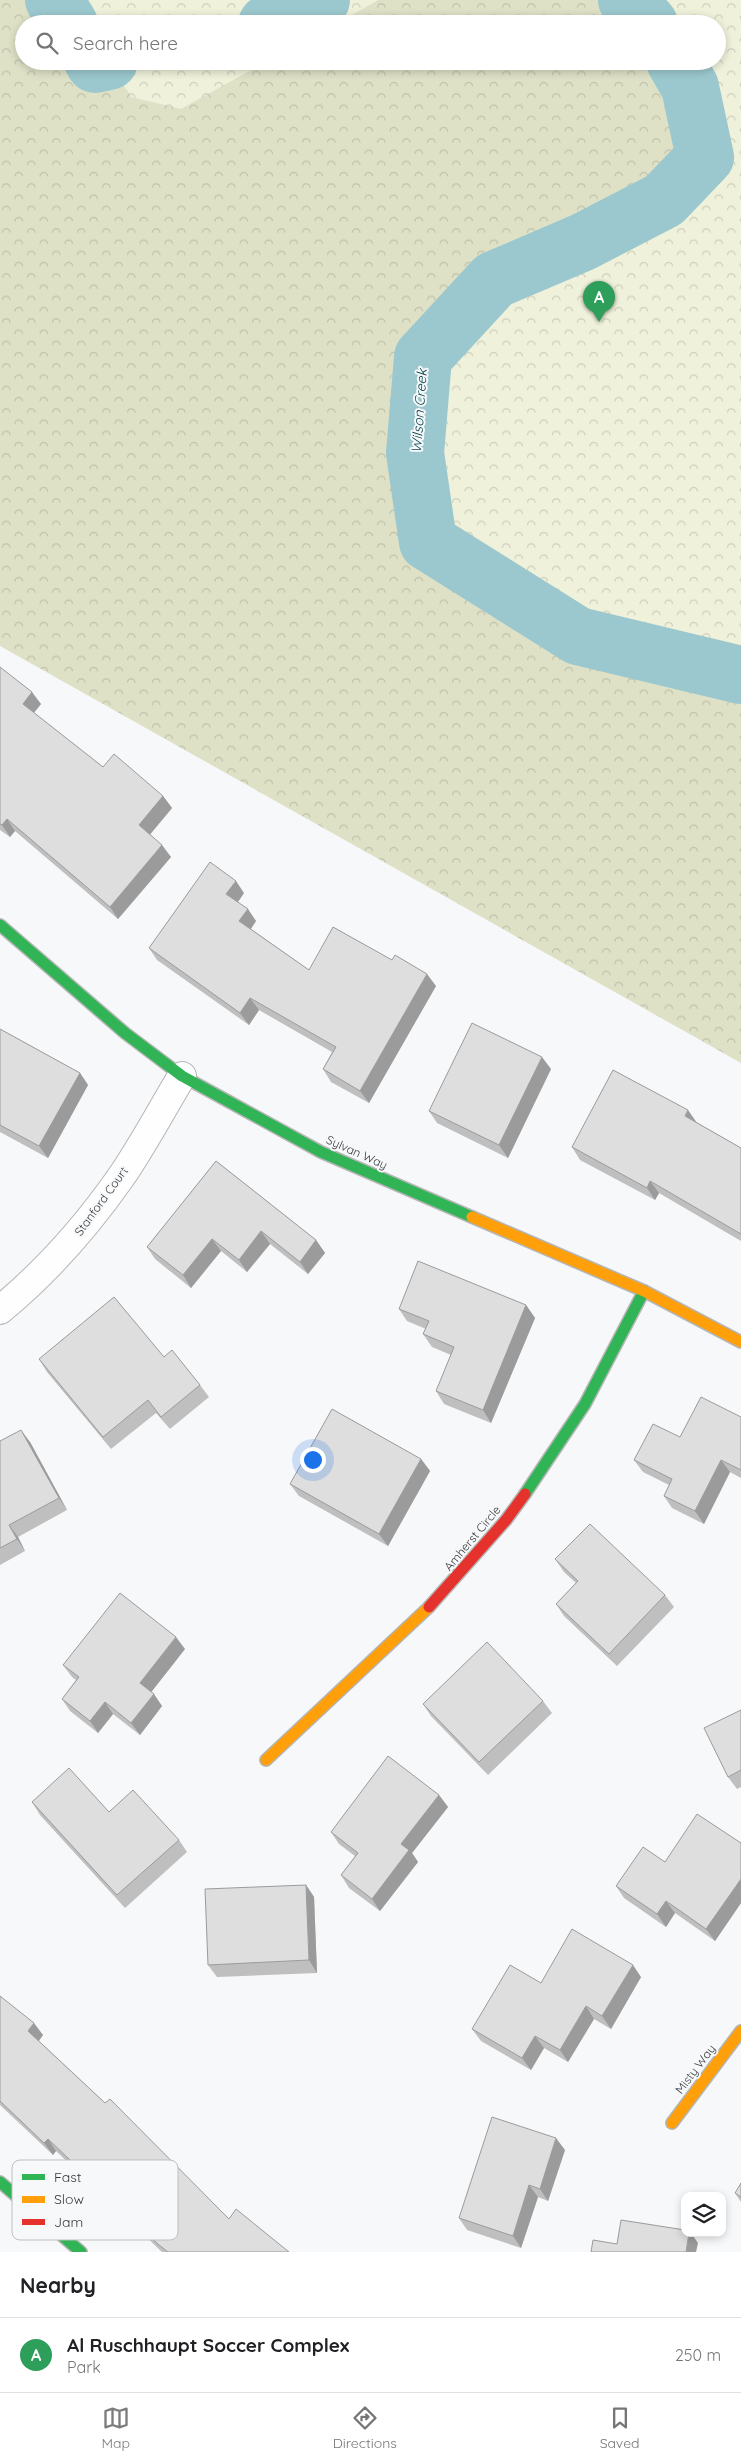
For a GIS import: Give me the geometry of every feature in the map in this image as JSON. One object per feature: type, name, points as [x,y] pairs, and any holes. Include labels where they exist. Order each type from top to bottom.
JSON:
[{"type":"street","name":"Sylvan Way","points":[[0,925],[125,1033],[182,1076],[321,1152],[644,1291],[741,1342]]},
{"type":"street","name":"Stanford Court","points":[[0,1310],[24,1290],[70,1244],[121,1177],[182,1076]]},
{"type":"street","name":"Amherst Circle","points":[[266,1760],[434,1603],[506,1520],[549,1461],[585,1404],[644,1291]]},
{"type":"street","name":"Misty Way","points":[[672,2123],[741,2031]]},
{"type":"street","points":[[0,2182],[12,2192]]},
{"type":"street","points":[[67,2240],[81,2252]]},
{"type":"green space","points":[[0,0],[66,0],[76,15],[15,15],[15,70],[113,70],[132,97],[180,108],[250,70],[661,70],[709,126],[610,241],[497,295],[415,348],[548,635],[741,686],[741,1063],[0,646]]},
{"type":"green space","points":[[66,0],[378,0],[351,15],[76,15]]},
{"type":"green space","points":[[378,0],[600,0],[612,15],[351,15]]},
{"type":"green space","points":[[600,0],[741,0],[741,686],[548,635],[427,522],[415,348],[497,295],[610,241],[709,127],[661,70],[726,70],[726,15],[612,15]]},
{"type":"green space","points":[[113,70],[251,70],[181,109],[132,97]]},
{"type":"building","points":[[0,667],[32,692],[23,704],[103,767],[114,754],[163,796],[139,825],[162,845],[110,907],[7,819],[2,825],[0,824]]},
{"type":"building","points":[[210,862],[236,881],[226,894],[248,909],[239,921],[309,970],[333,927],[392,960],[395,955],[427,974],[360,1091],[323,1069],[336,1047],[250,998],[240,1013],[149,948]]},
{"type":"building","points":[[472,1023],[542,1057],[499,1145],[429,1111]]},
{"type":"building","points":[[0,1029],[80,1073],[39,1146],[0,1125]]},
{"type":"building","points":[[613,1070],[688,1110],[685,1116],[741,1148],[741,1234],[650,1181],[647,1188],[572,1147]]},
{"type":"building","points":[[216,1161],[316,1240],[300,1262],[261,1231],[239,1260],[212,1239],[183,1275],[147,1247]]},
{"type":"building","points":[[418,1261],[526,1305],[483,1410],[436,1391],[454,1347],[423,1334],[429,1321],[399,1309]]},
{"type":"building","points":[[114,1297],[164,1357],[172,1350],[200,1385],[161,1417],[148,1400],[103,1437],[39,1359]]},
{"type":"building","points":[[701,1397],[741,1417],[741,1470],[721,1460],[695,1511],[664,1496],[672,1479],[634,1460],[653,1424],[680,1437]]},
{"type":"building","points":[[332,1409],[421,1459],[379,1534],[290,1484]]},
{"type":"building","points":[[21,1430],[59,1498],[9,1525],[17,1539],[0,1548],[0,1441]]},
{"type":"building","points":[[590,1524],[665,1595],[609,1654],[556,1604],[578,1581],[555,1559]]},
{"type":"building","points":[[120,1593],[176,1637],[140,1683],[154,1694],[131,1723],[105,1702],[90,1721],[62,1699],[79,1677],[63,1665]]},
{"type":"building","points":[[487,1642],[543,1701],[479,1762],[423,1704]]},
{"type":"building","points":[[741,1710],[741,1770],[728,1777],[704,1728]]},
{"type":"building","points":[[388,1756],[439,1795],[401,1844],[409,1850],[372,1899],[341,1875],[358,1853],[331,1832]]},
{"type":"building","points":[[69,1768],[109,1812],[133,1790],[179,1840],[117,1895],[32,1802]]},
{"type":"building","points":[[697,1814],[741,1843],[741,1879],[706,1929],[666,1901],[657,1914],[616,1886],[643,1847],[665,1862]]},
{"type":"building","points":[[306,1885],[309,1960],[208,1965],[205,1889]]},
{"type":"building","points":[[572,1929],[633,1965],[602,2016],[586,2006],[560,2050],[535,2036],[522,2058],[472,2029],[510,1965],[541,1983]]},
{"type":"building","points":[[0,1996],[34,2023],[28,2031],[105,2103],[110,2099],[170,2160],[70,2160],[48,2139],[44,2143],[0,2101]]},
{"type":"building","points":[[492,2117],[556,2138],[540,2189],[529,2185],[513,2236],[459,2218]]},
{"type":"building","points":[[178,2168],[229,2219],[236,2209],[289,2252],[168,2252],[154,2240],[178,2240]]},
{"type":"building","points":[[741,2183],[741,2197],[735,2193]]},
{"type":"building","points":[[621,2220],[681,2229],[681,2237],[688,2237],[686,2252],[591,2252],[593,2240],[617,2244]]},
{"type":"waterway","name":"Wilson Creek","points":[[54,0],[63,15]]},
{"type":"waterway","name":"Wilson Creek","points":[[287,15],[321,0]]},
{"type":"waterway","name":"Wilson Creek","points":[[627,0],[641,15]]},
{"type":"waterway","name":"Wilson Creek","points":[[680,70],[690,87],[705,157],[664,200],[583,242],[494,280],[423,357],[415,453],[428,542],[578,636],[741,675]]},
{"type":"traffic: fast","points":[[0,925],[125,1033],[182,1076],[321,1152],[472,1217]]},
{"type":"traffic: fast","points":[[525,1494],[585,1404],[644,1291]]},
{"type":"traffic: fast","points":[[0,2182],[12,2192]]},
{"type":"traffic: fast","points":[[67,2240],[81,2252]]},
{"type":"traffic: slow","points":[[472,1217],[644,1291],[741,1342]]},
{"type":"traffic: slow","points":[[266,1760],[429,1607]]},
{"type":"traffic: slow","points":[[672,2123],[741,2031]]},
{"type":"traffic: jam","points":[[429,1607],[506,1520],[525,1494]]},
{"type":"place","name":"Al Ruschhaupt Soccer Complex","points":[[599,322]]}]
